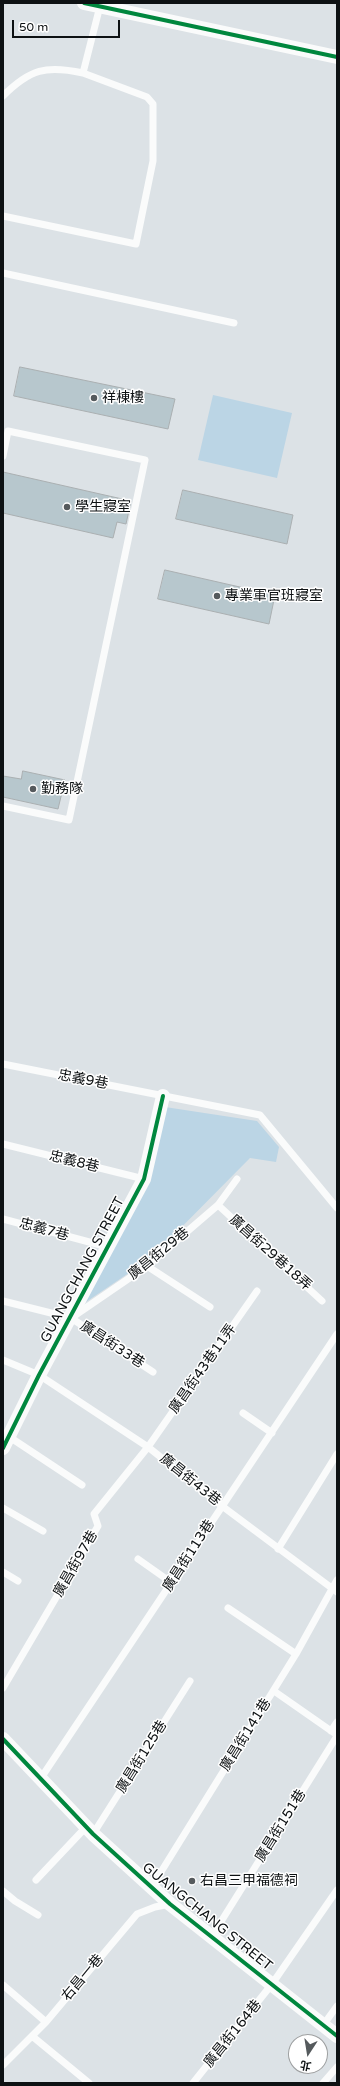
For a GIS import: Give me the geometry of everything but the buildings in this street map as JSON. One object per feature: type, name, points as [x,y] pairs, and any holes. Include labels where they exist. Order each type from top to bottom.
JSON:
[{"type":"street","points":[[84,3],[337,57]]},
{"type":"street","name":"GUANGCHANG STREET","points":[[6,1442],[38,1375],[71,1318],[144,1179],[163,1096]]},
{"type":"street","name":"GUANGCHANG STREET","points":[[3,1739],[90,1830],[151,1888],[324,2024],[337,2036]]},
{"type":"lane","points":[[83,73],[100,6]]},
{"type":"lane","points":[[3,96],[26,75],[44,70],[65,69],[83,73],[147,97],[153,104],[153,161],[136,244],[3,216]]},
{"type":"lane","points":[[3,273],[234,323]]},
{"type":"lane","points":[[3,456],[8,431],[145,460],[69,820],[3,806]]},
{"type":"lane","name":"忠義9巷","points":[[3,1064],[260,1114],[337,1208]]},
{"type":"lane","name":"忠義8巷","points":[[3,1144],[144,1179]]},
{"type":"lane","name":"廣昌街29巷","points":[[71,1318],[147,1266],[218,1205],[237,1179]]},
{"type":"lane","name":"廣昌街29巷18弄","points":[[218,1205],[322,1301]]},
{"type":"lane","name":"忠義7巷","points":[[3,1219],[108,1247]]},
{"type":"lane","points":[[147,1266],[210,1307]]},
{"type":"lane","name":"廣昌街43巷11弄","points":[[148,1447],[258,1291]]},
{"type":"lane","name":"廣昌街33巷","points":[[3,1301],[71,1318],[153,1372]]},
{"type":"lane","name":"廣昌街113巷","points":[[41,1778],[337,1334]]},
{"type":"lane","name":"廣昌街43巷","points":[[3,1360],[38,1375],[148,1447],[278,1549],[335,1590]]},
{"type":"lane","points":[[243,1413],[272,1433]]},
{"type":"lane","points":[[6,1442],[82,1485]]},
{"type":"lane","name":"廣昌街97巷","points":[[3,1688],[98,1526],[94,1514],[148,1447]]},
{"type":"lane","points":[[278,1549],[337,1454]]},
{"type":"lane","points":[[3,1508],[43,1531]]},
{"type":"lane","points":[[138,1559],[172,1583]]},
{"type":"lane","points":[[3,1572],[18,1581]]},
{"type":"lane","name":"廣昌街141巷","points":[[151,1888],[335,1590],[337,1580]]},
{"type":"lane","points":[[228,1608],[296,1654]]},
{"type":"lane","name":"廣昌街125巷","points":[[36,1880],[90,1830],[190,1681]]},
{"type":"lane","points":[[274,1691],[335,1734]]},
{"type":"lane","name":"廣昌街151巷","points":[[212,1936],[335,1734],[337,1722]]},
{"type":"lane","name":"廣昌街164巷","points":[[193,2083],[272,1984],[337,1890]]},
{"type":"lane","points":[[3,1891],[38,1916]]},
{"type":"lane","name":"右昌一巷","points":[[3,2065],[46,2022],[137,1914],[155,1907],[170,1904]]},
{"type":"lane","points":[[3,1985],[46,2022]]},
{"type":"lane","points":[[324,2024],[337,2006]]},
{"type":"lane","points":[[32,2036],[89,2083]]},
{"type":"lane","points":[[323,2083],[337,2067]]},
{"type":"shaded area","points":[[213,395],[292,413],[277,478],[198,460]]},
{"type":"shaded area","points":[[165,1107],[257,1121],[279,1147],[276,1162],[250,1158],[151,1258],[83,1304],[148,1181]]},
{"type":"cycle path","points":[[84,3],[337,57]]},
{"type":"cycle path","points":[[3,1448],[39,1375],[144,1179],[163,1096]]},
{"type":"cycle path","points":[[3,1739],[93,1834],[170,1904],[337,2036]]},
{"type":"place","name":"祥棟樓","points":[[94,398]]},
{"type":"place","name":"學生寢室","points":[[67,507]]},
{"type":"place","name":"專業軍官班寢室","points":[[217,596]]},
{"type":"place","name":"勤務隊","points":[[33,789]]},
{"type":"place","name":"右昌三甲福德祠","points":[[192,1881]]}]
